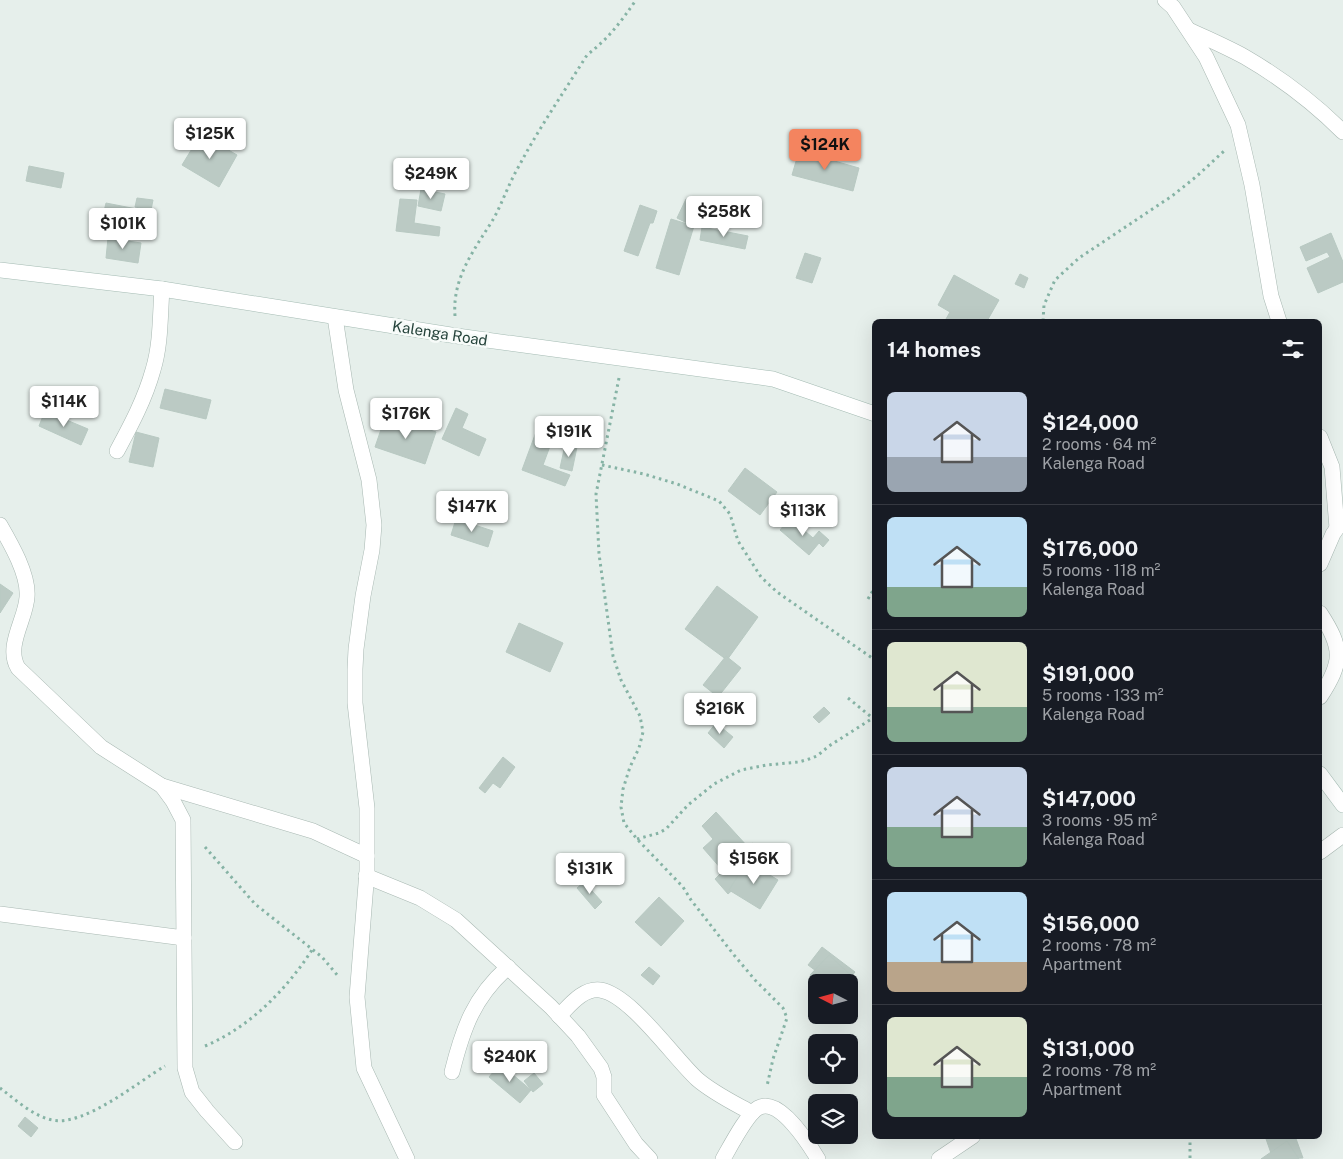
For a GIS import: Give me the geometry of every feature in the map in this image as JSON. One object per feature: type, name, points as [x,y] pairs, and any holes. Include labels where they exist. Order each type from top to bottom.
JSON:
[{"type":"street","points":[[1168,2],[1206,57],[1238,125],[1252,186],[1271,296],[1278,319]]},
{"type":"street","points":[[1188,30],[1244,56],[1281,80],[1320,110],[1343,132]]},
{"type":"street","name":"Kalenga Road","points":[[0,270],[162,289],[456,336],[773,379],[872,413]]},
{"type":"street","points":[[117,451],[139,408],[154,369],[160,326],[162,289]]},
{"type":"street","points":[[335,317],[346,390],[369,480],[374,525],[372,550],[363,596],[356,649],[355,669],[355,704],[367,808],[366,876],[357,997],[364,1068],[407,1159]]},
{"type":"street","points":[[1322,442],[1332,467],[1340,524],[1333,534],[1322,559]]},
{"type":"street","points":[[0,525],[18,557],[28,595],[16,639],[15,663],[101,747],[162,786],[313,831],[367,856]]},
{"type":"street","points":[[1322,616],[1338,642],[1340,660],[1334,678],[1322,693]]},
{"type":"street","points":[[1322,777],[1343,805]]},
{"type":"street","points":[[162,786],[173,800],[183,820],[185,1068],[192,1092],[234,1142]]},
{"type":"street","points":[[1322,851],[1343,836]]},
{"type":"street","points":[[366,876],[420,898],[456,920],[559,1016],[578,1036],[601,1068],[604,1077],[604,1095],[636,1144],[650,1159]]},
{"type":"street","points":[[0,914],[184,938]]},
{"type":"street","points":[[452,1072],[463,1032],[481,995],[493,980],[508,967]]},
{"type":"street","points":[[559,1016],[579,996],[588,992],[599,990],[617,996],[635,1012],[698,1080],[723,1097],[758,1110],[774,1107],[806,1140],[818,1159]]},
{"type":"street","points":[[723,1159],[758,1110]]},
{"type":"street","points":[[939,1159],[969,1139]]},
{"type":"path","points":[[456,336],[454,307],[458,283],[470,254],[494,217],[518,166],[587,55],[618,27],[636,0]]},
{"type":"path","points":[[1043,319],[1044,305],[1055,280],[1079,258],[1146,214],[1191,181],[1241,137]]},
{"type":"path","points":[[622,359],[596,494],[599,554],[614,656],[621,680],[640,716],[643,732],[639,748],[623,789],[621,806],[624,822],[637,839],[683,887],[734,955],[755,980],[783,1008],[787,1018],[772,1059],[758,1110]]},
{"type":"path","points":[[602,465],[644,474],[677,484],[719,501],[730,514],[738,541],[761,577],[777,592],[872,658]]},
{"type":"path","points":[[868,599],[872,592]]},
{"type":"path","points":[[848,698],[872,717]]},
{"type":"path","points":[[637,839],[666,829],[688,805],[714,784],[728,776],[741,770],[766,764],[800,762],[817,756],[829,746],[872,720]]},
{"type":"path","points":[[183,820],[224,871],[254,904],[322,957],[357,997]]},
{"type":"path","points":[[0,1088],[25,1107],[40,1116],[52,1120],[66,1121],[84,1116],[108,1103],[185,1053],[209,1044],[259,1012],[300,968],[312,950]]},
{"type":"path","points":[[1190,1139],[1190,1159]]},
{"type":"building","points":[[201,134],[237,155],[219,187],[182,165]]},
{"type":"building","points":[[799,151],[859,168],[853,191],[792,175]]},
{"type":"building","points":[[29,166],[64,173],[61,188],[26,181]]},
{"type":"building","points":[[421,189],[445,194],[441,211],[418,206]]},
{"type":"building","points":[[137,198],[153,200],[151,210],[135,207]]},
{"type":"building","points":[[400,199],[417,200],[414,223],[440,227],[439,236],[396,231]]},
{"type":"building","points":[[686,199],[700,206],[691,225],[677,218]]},
{"type":"building","points":[[106,203],[147,211],[144,228],[102,220]]},
{"type":"building","points":[[640,205],[657,211],[653,223],[650,223],[638,256],[624,251]]},
{"type":"building","points":[[671,219],[694,226],[679,275],[656,268]]},
{"type":"building","points":[[702,227],[748,236],[745,249],[700,240]]},
{"type":"building","points":[[1331,233],[1343,262],[1343,282],[1318,293],[1307,268],[1330,257],[1327,252],[1306,261],[1300,247]]},
{"type":"building","points":[[108,238],[141,243],[138,263],[106,258]]},
{"type":"building","points":[[805,253],[821,258],[812,283],[796,278]]},
{"type":"building","points":[[1020,274],[1028,278],[1024,288],[1015,284]]},
{"type":"building","points":[[954,275],[999,300],[988,319],[946,319],[950,312],[938,305]]},
{"type":"building","points":[[48,388],[62,393],[55,412],[41,407]]},
{"type":"building","points":[[165,389],[211,400],[206,419],[160,408]]},
{"type":"building","points":[[456,408],[468,414],[462,428],[486,439],[479,456],[442,439]]},
{"type":"building","points":[[45,411],[88,429],[81,445],[39,426]]},
{"type":"building","points":[[386,415],[436,432],[425,464],[375,447]]},
{"type":"building","points":[[539,424],[556,430],[543,465],[570,475],[565,486],[522,470]]},
{"type":"building","points":[[136,432],[159,438],[153,467],[129,462]]},
{"type":"building","points":[[565,445],[577,447],[572,471],[560,468]]},
{"type":"building","points":[[745,468],[777,492],[760,515],[728,491]]},
{"type":"building","points":[[790,518],[813,538],[819,531],[829,540],[823,547],[819,543],[809,555],[780,530]]},
{"type":"building","points":[[456,519],[493,531],[488,547],[451,535]]},
{"type":"building","points":[[0,584],[13,593],[0,613]]},
{"type":"building","points":[[717,586],[758,617],[727,660],[685,629]]},
{"type":"building","points":[[519,623],[563,643],[550,672],[506,652]]},
{"type":"building","points":[[726,656],[741,668],[718,697],[703,685]]},
{"type":"building","points":[[824,707],[830,713],[819,723],[813,717]]},
{"type":"building","points":[[716,723],[733,737],[724,748],[708,733]]},
{"type":"building","points":[[503,757],[515,767],[500,788],[493,783],[485,793],[479,788]]},
{"type":"building","points":[[716,812],[748,847],[753,843],[767,859],[728,894],[715,879],[723,871],[703,848],[713,839],[702,826]]},
{"type":"building","points":[[747,861],[778,880],[760,909],[729,890]]},
{"type":"building","points":[[584,882],[602,902],[595,909],[577,888]]},
{"type":"building","points":[[659,897],[684,921],[661,946],[635,922]]},
{"type":"building","points":[[822,947],[855,972],[853,974],[820,974],[808,965]]},
{"type":"building","points":[[829,955],[849,974],[811,974]]},
{"type":"building","points":[[649,967],[660,976],[653,985],[641,975]]},
{"type":"building","points":[[486,1052],[492,1061],[485,1065],[480,1056]]},
{"type":"building","points":[[500,1064],[531,1090],[520,1103],[489,1077]]},
{"type":"building","points":[[534,1073],[543,1084],[533,1092],[524,1081]]},
{"type":"building","points":[[25,1117],[38,1128],[31,1137],[18,1126]]},
{"type":"building","points":[[1266,1139],[1296,1139],[1303,1158],[1273,1159]]},
{"type":"building","points":[[1287,1141],[1299,1159],[1261,1159]]}]
